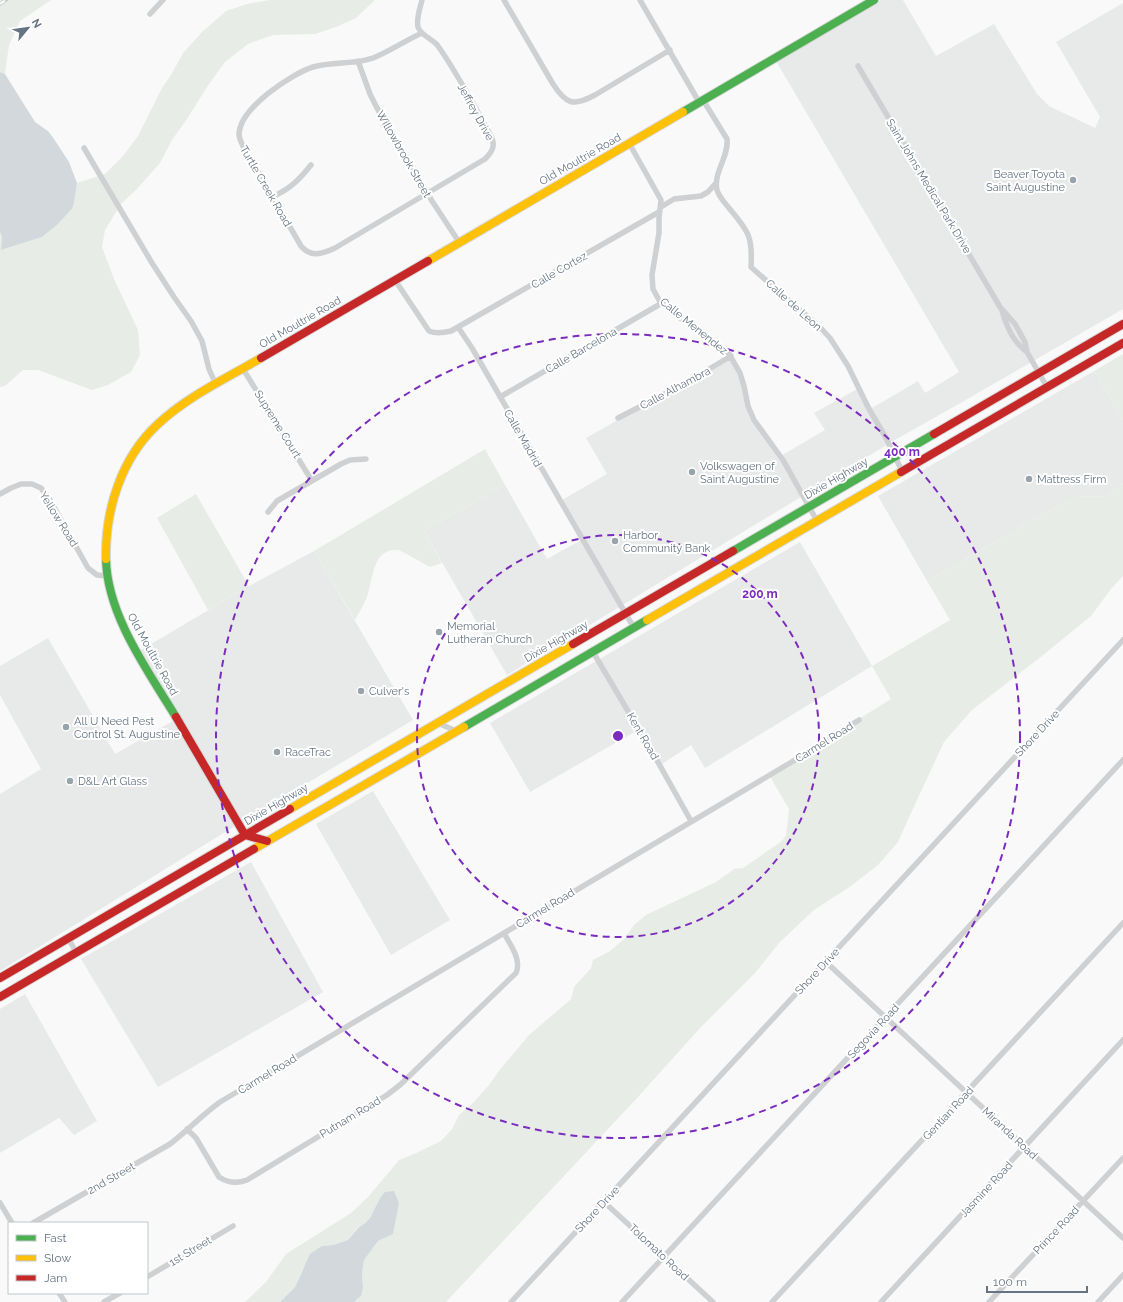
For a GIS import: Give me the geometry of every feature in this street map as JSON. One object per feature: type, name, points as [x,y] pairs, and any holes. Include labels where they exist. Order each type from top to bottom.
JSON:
[{"type":"main road","name":"Old Moultrie Road","points":[[245,835],[126,633],[113,601],[107,576],[105,543],[109,513],[113,497],[126,467],[139,446],[158,425],[178,408],[874,0]]},
{"type":"main road","name":"Dixie Highway","points":[[0,978],[1123,324]]},
{"type":"main road","points":[[0,997],[1123,343]]},
{"type":"main road","points":[[245,835],[267,841]]},
{"type":"street","points":[[150,14],[163,0]]},
{"type":"street","points":[[422,0],[417,22],[418,28],[422,33]]},
{"type":"street","points":[[504,0],[553,84],[561,96],[571,103],[578,103],[590,98],[670,50]]},
{"type":"street","points":[[640,0],[701,101],[727,140],[728,144],[716,183],[708,192],[701,196],[674,199],[660,210]]},
{"type":"street","name":"Turtle Creek Road","points":[[422,33],[375,57],[358,61],[327,64],[302,71],[259,101],[246,118],[240,129],[240,139],[301,246],[307,252],[319,254],[335,248],[427,193]]},
{"type":"street","name":"Jeffrey Drive","points":[[422,33],[434,41],[446,57],[491,136],[494,145],[491,152],[485,159],[427,193]]},
{"type":"street","name":"Willowbrook Street","points":[[358,61],[370,94],[427,193],[459,242]]},
{"type":"street","name":"Saint Johns Medical Park Drive","points":[[858,66],[1000,307],[1015,324],[1025,342],[1027,352],[1048,387]]},
{"type":"street","name":"Calle Menendez","points":[[630,143],[660,197],[659,233],[654,261],[652,286],[662,303],[678,317],[715,341],[731,356],[740,373],[748,406],[754,420],[783,460],[817,521]]},
{"type":"street","points":[[84,148],[152,263],[195,328],[202,341],[209,369],[216,385]]},
{"type":"street","points":[[272,197],[291,187],[300,179],[311,164]]},
{"type":"street","name":"Calle de Leon","points":[[716,183],[718,194],[748,234],[752,250],[751,266],[786,300],[818,325],[830,338],[848,366],[869,410],[885,436],[902,471]]},
{"type":"street","name":"Calle Cortez","points":[[458,327],[660,210]]},
{"type":"street","points":[[395,280],[429,331],[445,333],[458,327]]},
{"type":"street","name":"Calle Barcelona","points":[[500,397],[662,303]]},
{"type":"street","name":"Calle Madrid","points":[[458,327],[472,348],[634,628]]},
{"type":"street","name":"Calle Alhambra","points":[[618,418],[684,384],[731,356]]},
{"type":"street","name":"Supreme Court","points":[[243,369],[312,481]]},
{"type":"street","points":[[268,512],[277,501],[341,464],[350,460],[366,459]]},
{"type":"street","name":"Yellow Road","points":[[0,494],[21,484],[32,484],[41,488],[50,500],[88,568],[97,575],[107,576]]},
{"type":"street","name":"Shore Drive","points":[[511,1302],[1123,640]]},
{"type":"street","name":"Kent Road","points":[[593,652],[692,821]]},
{"type":"street","name":"Carmel Road","points":[[187,1129],[203,1115],[232,1095],[859,720]]},
{"type":"street","points":[[438,723],[456,731]]},
{"type":"street","name":"Segovia Road","points":[[622,1302],[1123,760]]},
{"type":"street","name":"Gentian Road","points":[[772,1302],[1123,923]]},
{"type":"street","name":"Putnam Road","points":[[187,1129],[196,1138],[219,1177],[236,1183],[247,1180],[374,1104],[400,1085],[516,973],[518,968],[518,960],[504,933]]},
{"type":"street","points":[[68,938],[76,952]]},
{"type":"street","name":"Miranda Road","points":[[826,962],[1123,1238]]},
{"type":"street","name":"Jasmine Road","points":[[881,1302],[1123,1040]]},
{"type":"street","name":"2nd Street","points":[[35,1222],[170,1144],[187,1129]]},
{"type":"street","name":"Prince Road","points":[[989,1302],[1123,1158]]},
{"type":"street","name":"Tolomato Road","points":[[604,1202],[713,1302]]},
{"type":"street","points":[[0,1203],[11,1222]]},
{"type":"street","name":"1st Street","points":[[148,1276],[233,1226]]},
{"type":"street","points":[[1098,1302],[1123,1275]]},
{"type":"street","points":[[104,1302],[118,1294]]},
{"type":"shaded area","points":[[0,0],[51,0],[20,21],[9,45],[5,74],[0,72]]},
{"type":"shaded area","points":[[270,0],[375,0],[356,18],[336,27],[315,34],[273,35],[248,44],[225,62],[172,140],[160,163],[137,189],[121,204],[105,230],[102,247],[114,279],[138,330],[140,355],[131,372],[108,385],[92,390],[38,370],[23,370],[5,386],[0,387],[0,232],[2,237],[1,250],[42,237],[57,225],[72,209],[77,183],[105,174],[123,156],[138,136],[162,88],[183,53],[202,32],[226,11],[247,4]]},
{"type":"shaded area","points":[[881,0],[903,0],[936,56],[994,24],[1037,94],[1049,106],[1095,128],[1100,117],[1056,42],[1123,3],[1123,309],[895,440],[507,675],[424,531],[505,485],[547,559],[583,539],[562,500],[607,474],[586,438],[728,358],[744,386],[753,422],[779,457],[825,430],[814,413],[859,388],[872,408],[918,381],[925,393],[959,372],[776,61]]},
{"type":"shaded area","points":[[0,72],[5,74],[35,122],[48,131],[54,139],[69,162],[77,183],[72,209],[57,225],[42,237],[1,250],[2,237],[0,232]]},
{"type":"shaded area","points":[[1123,354],[1123,420],[1094,371]]},
{"type":"shaded area","points":[[1094,371],[1123,420],[1123,483],[1108,496],[1073,497],[927,581],[878,496]]},
{"type":"shaded area","points":[[485,449],[505,485],[424,531],[442,563],[430,567],[397,550],[389,551],[383,554],[375,567],[367,597],[355,620],[314,551]]},
{"type":"shaded area","points":[[1123,483],[1123,576],[1111,589],[1091,616],[972,710],[944,742],[898,842],[878,865],[851,886],[814,910],[780,942],[755,973],[701,1027],[638,1097],[446,1302],[354,1302],[361,1296],[363,1288],[362,1273],[364,1260],[378,1241],[393,1234],[380,1198],[370,1218],[358,1227],[348,1240],[333,1245],[322,1246],[302,1270],[295,1287],[280,1302],[245,1302],[266,1282],[286,1254],[351,1213],[368,1197],[399,1160],[441,1141],[452,1129],[459,1115],[471,1105],[489,1085],[528,1036],[571,999],[574,987],[591,968],[593,960],[610,951],[624,939],[634,925],[646,915],[716,882],[734,869],[743,868],[782,841],[786,835],[789,809],[769,775],[891,699],[872,666],[950,620],[927,581],[1073,497],[1108,496]]},
{"type":"shaded area","points":[[196,494],[249,586],[208,610],[157,518]]},
{"type":"shaded area","points":[[800,542],[872,666],[705,768],[691,745],[659,766],[638,730],[530,792],[490,723]]},
{"type":"shaded area","points":[[314,551],[413,720],[242,822],[141,650],[249,586]]},
{"type":"shaded area","points":[[48,638],[115,754],[173,721],[235,826],[0,971],[0,794],[41,769],[0,695],[0,666]]},
{"type":"shaded area","points":[[373,791],[450,920],[391,955],[316,824]]},
{"type":"shaded area","points":[[251,862],[323,992],[158,1087],[81,959]]},
{"type":"shaded area","points":[[25,994],[97,1121],[74,1135],[59,1118],[0,1153],[0,1009]]},
{"type":"shaded area","points":[[394,1191],[399,1203],[393,1234],[378,1241],[364,1260],[362,1273],[363,1288],[361,1296],[354,1302],[280,1302],[295,1287],[310,1254],[322,1246],[333,1245],[348,1240],[359,1227],[370,1218],[380,1198],[385,1192]]},
{"type":"railway","points":[[0,4],[6,0]]},
{"type":"traffic: fast","points":[[683,112],[874,0]]},
{"type":"traffic: fast","points":[[733,551],[934,434]]},
{"type":"traffic: fast","points":[[106,559],[108,580],[113,601],[121,621],[142,662],[176,717]]},
{"type":"traffic: fast","points":[[464,727],[647,620]]},
{"type":"traffic: slow","points":[[428,261],[683,112]]},
{"type":"traffic: slow","points":[[106,559],[108,522],[112,504],[125,469],[145,438],[158,424],[195,396],[261,358]]},
{"type":"traffic: slow","points":[[647,620],[901,472]]},
{"type":"traffic: slow","points":[[290,809],[573,644]]},
{"type":"traffic: slow","points":[[254,849],[464,727]]},
{"type":"traffic: jam","points":[[261,358],[428,261]]},
{"type":"traffic: jam","points":[[934,434],[1123,324]]},
{"type":"traffic: jam","points":[[901,472],[1123,343]]},
{"type":"traffic: jam","points":[[573,644],[733,551]]},
{"type":"traffic: jam","points":[[176,717],[245,835],[267,841]]},
{"type":"traffic: jam","points":[[0,978],[290,809]]},
{"type":"traffic: jam","points":[[0,997],[254,849]]},
{"type":"place","name":"Beaver Toyota Saint Augustine","points":[[1073,180]]},
{"type":"place","name":"Volkswagen of Saint Augustine","points":[[692,472]]},
{"type":"place","name":"Mattress Firm","points":[[1029,479]]},
{"type":"place","name":"Harbor Community Bank","points":[[615,541]]},
{"type":"place","name":"Memorial Lutheran Church","points":[[439,632]]},
{"type":"place","name":"Culver's","points":[[361,691]]},
{"type":"place","name":"All U Need Pest Control St. Augustine","points":[[66,727]]},
{"type":"place","name":"RaceTrac","points":[[277,752]]},
{"type":"place","name":"D&L Art Glass","points":[[70,781]]}]
